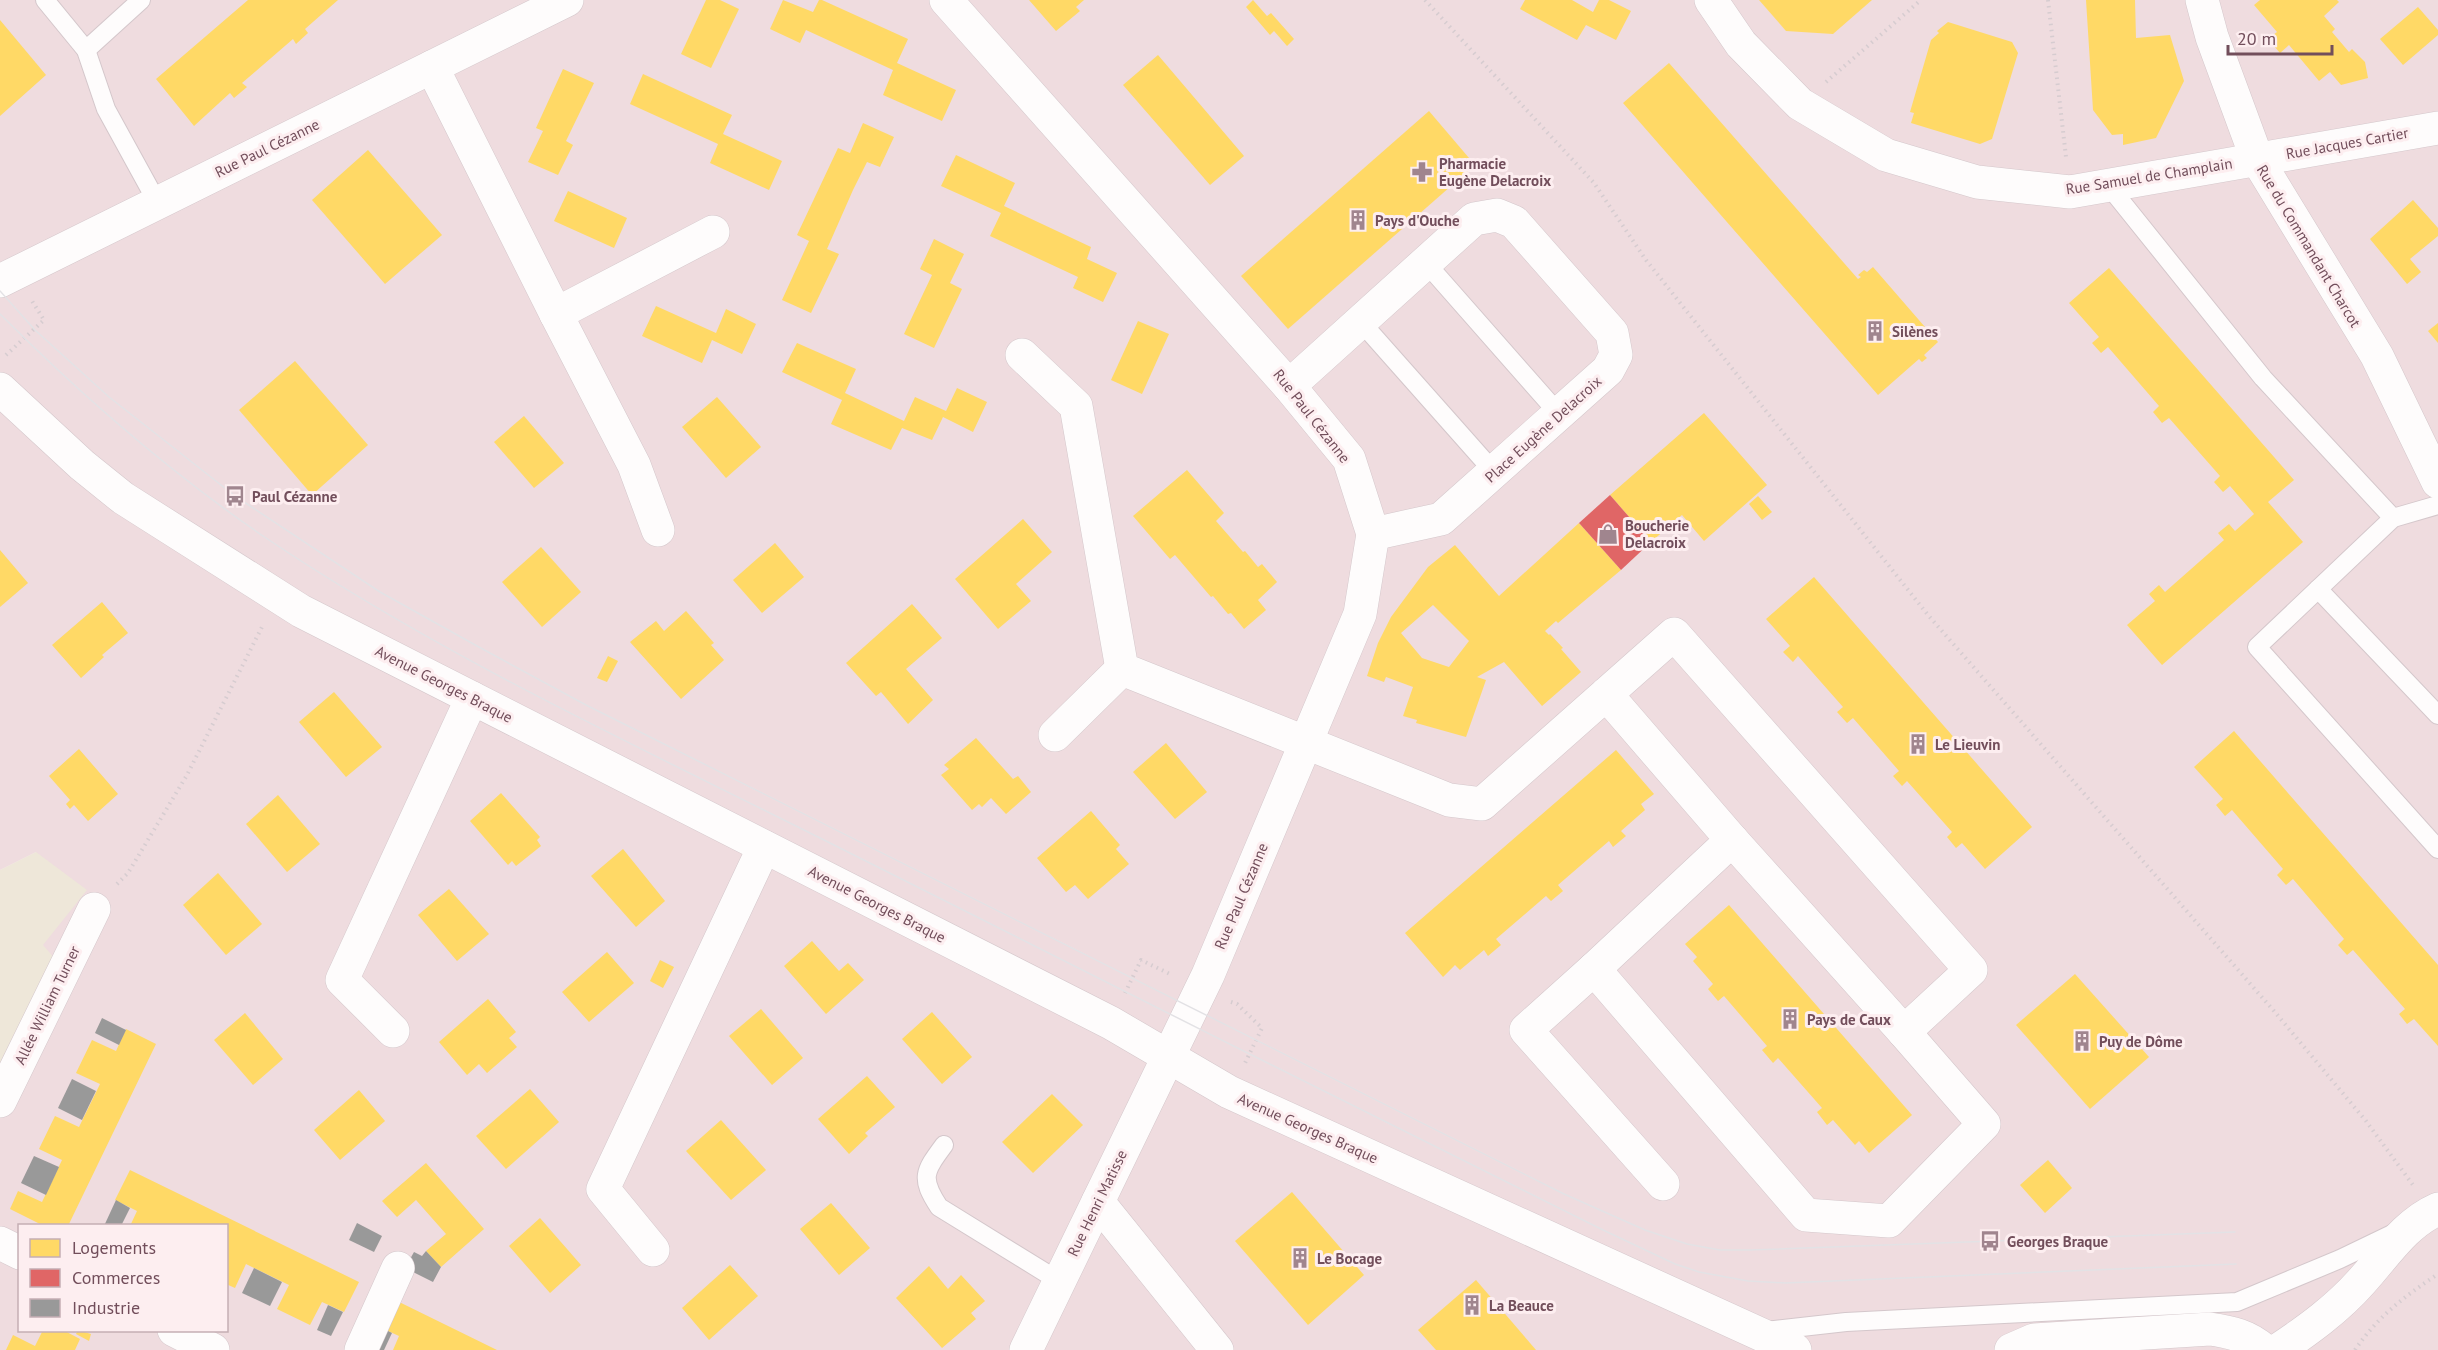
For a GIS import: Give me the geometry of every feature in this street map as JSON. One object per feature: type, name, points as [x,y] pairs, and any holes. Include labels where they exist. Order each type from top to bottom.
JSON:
[{"type":"street","name":"Rue Paul Cézanne","points":[[0,281],[432,67],[532,8],[567,0]]},
{"type":"street","name":"Rue Paul Cézanne","points":[[946,0],[1289,386],[1349,459],[1373,534],[1360,614],[1208,975],[1168,1057]]},
{"type":"street","name":"Rue Samuel de Champlain","points":[[1710,0],[1741,44],[1800,104],[1886,155],[1977,182],[2070,192],[2257,159]]},
{"type":"street","name":"Rue du Commandant Charcot","points":[[2202,0],[2211,37],[2257,159],[2377,357],[2438,482]]},
{"type":"street","points":[[432,67],[555,314],[634,465],[658,530]]},
{"type":"street","name":"Rue Jacques Cartier","points":[[2257,159],[2438,128]]},
{"type":"street","name":"Place Eugène Delacroix","points":[[1289,386],[1474,219],[1497,215],[1514,222],[1612,333],[1616,355],[1608,370],[1441,519],[1373,534]]},
{"type":"street","points":[[555,314],[713,232]]},
{"type":"street","points":[[1022,355],[1076,406],[1122,669]]},
{"type":"street","name":"Avenue Georges Braque","points":[[0,389],[82,465],[123,498],[301,611],[1104,1019],[1229,1092],[1795,1350]]},
{"type":"street","points":[[1122,669],[1449,800],[1482,804],[1674,634],[1971,970],[1904,1032]]},
{"type":"street","points":[[1055,735],[1122,669]]},
{"type":"street","points":[[1594,969],[1806,1215],[1890,1221],[1984,1124],[1606,694]]},
{"type":"street","points":[[393,1031],[342,980],[472,698]]},
{"type":"street","points":[[1663,1184],[1526,1030],[1732,840]]},
{"type":"street","points":[[653,1250],[603,1189],[764,847]]},
{"type":"street","name":"Allée William Turner","points":[[0,1101],[94,909]]},
{"type":"street","name":"Rue Henri Matisse","points":[[1026,1350],[1168,1057]]},
{"type":"street","points":[[1098,1202],[1217,1350]]},
{"type":"street","points":[[2278,1350],[2317,1324],[2360,1284],[2426,1216]]},
{"type":"street","points":[[0,1243],[18,1252]]},
{"type":"street","points":[[361,1350],[398,1268]]},
{"type":"street","points":[[2030,1334],[2210,1329],[2233,1332],[2248,1338],[2264,1350]]},
{"type":"street","points":[[178,1332],[213,1350]]},
{"type":"lane","points":[[45,0],[86,50],[106,109],[157,202]]},
{"type":"lane","points":[[86,50],[141,0]]},
{"type":"lane","points":[[2108,185],[2263,378],[2393,518]]},
{"type":"lane","points":[[1426,263],[1559,414]]},
{"type":"lane","points":[[1361,322],[1494,472]]},
{"type":"lane","points":[[2438,505],[2393,518],[2257,647],[2438,849]]},
{"type":"lane","points":[[2318,589],[2438,715]]},
{"type":"lane","points":[[944,1145],[929,1166],[926,1187],[939,1207],[1059,1281]]},
{"type":"lane","points":[[1757,1332],[1846,1322],[2030,1334],[2186,1305],[2237,1302],[2340,1259],[2426,1216]]},
{"type":"lane","points":[[2186,1305],[2210,1329]]},
{"type":"path","points":[[1425,0],[1594,183],[1646,260],[1928,615],[2274,1011],[2366,1121],[2426,1216]]},
{"type":"path","points":[[1800,104],[1921,0]]},
{"type":"path","points":[[2048,0],[2070,192]]},
{"type":"path","points":[[0,361],[44,320]]},
{"type":"path","points":[[94,909],[128,873],[187,775],[278,596]]},
{"type":"path","points":[[2355,1350],[2369,1328],[2397,1302],[2438,1274]]},
{"type":"shaded area","points":[[0,0],[2438,0],[2438,1350],[0,1350],[0,1075],[43,945],[36,852],[0,870]]},
{"type":"shaded area","points":[[36,852],[87,890],[43,945],[56,960],[0,1075],[0,870]]},
{"type":"building: Logements","points":[[248,0],[338,0],[305,29],[308,33],[296,44],[293,39],[242,83],[247,87],[234,98],[230,93],[194,126],[156,79]]},
{"type":"building: Logements","points":[[706,0],[720,0],[739,9],[711,68],[681,54]]},
{"type":"building: Logements","points":[[783,0],[813,12],[819,0],[822,0],[908,39],[897,63],[956,90],[942,121],[883,95],[893,70],[806,30],[800,43],[770,29]]},
{"type":"building: Logements","points":[[1029,0],[1084,0],[1076,7],[1080,11],[1056,31]]},
{"type":"building: Logements","points":[[1253,0],[1267,16],[1271,13],[1294,39],[1287,46],[1274,31],[1270,35],[1246,7]]},
{"type":"building: Logements","points":[[1525,0],[1572,0],[1593,12],[1599,0],[1609,0],[1631,11],[1616,40],[1586,25],[1577,40],[1520,9]]},
{"type":"building: Logements","points":[[1759,0],[1872,0],[1833,34],[1786,31]]},
{"type":"building: Logements","points":[[2086,0],[2135,0],[2136,38],[2170,35],[2184,81],[2156,138],[2123,145],[2123,134],[2112,135],[2093,110]]},
{"type":"building: Logements","points":[[2260,0],[2337,0],[2339,2],[2324,16],[2335,29],[2332,32],[2349,52],[2352,49],[2365,62],[2368,78],[2341,85],[2330,72],[2319,81],[2289,45],[2280,53],[2268,39],[2277,32],[2254,5]]},
{"type":"building: Logements","points":[[2418,7],[2438,30],[2438,35],[2403,65],[2380,39]]},
{"type":"building: Logements","points":[[0,20],[46,75],[0,116]]},
{"type":"building: Logements","points":[[1948,22],[2012,42],[2018,53],[1992,139],[1980,144],[1911,123],[1914,113],[1910,112],[1931,40],[1939,33],[1937,31]]},
{"type":"building: Logements","points":[[1158,55],[1244,156],[1210,185],[1123,85]]},
{"type":"building: Logements","points":[[1669,63],[1858,279],[1861,277],[1858,275],[1864,270],[1867,272],[1873,267],[1938,342],[1924,355],[1927,358],[1922,362],[1919,359],[1878,395],[1623,103]]},
{"type":"building: Logements","points":[[563,69],[594,83],[566,141],[573,145],[558,175],[528,162],[543,131],[536,128]]},
{"type":"building: Logements","points":[[643,74],[732,115],[723,134],[782,161],[769,190],[710,163],[718,144],[630,104]]},
{"type":"building: Logements","name":"Pays d'Ouche","points":[[1429,111],[1475,165],[1288,329],[1241,276]]},
{"type":"building: Logements","points":[[863,123],[894,137],[880,167],[867,162],[853,190],[827,249],[839,254],[811,313],[782,300],[809,241],[797,235],[838,148],[850,153]]},
{"type":"building: Logements","points":[[368,150],[442,235],[385,284],[312,200]]},
{"type":"building: Logements","points":[[956,155],[1015,183],[1004,206],[1091,247],[1087,259],[1117,273],[1103,302],[1073,288],[1078,277],[990,236],[1001,213],[941,186]]},
{"type":"building: Logements","points":[[568,191],[627,218],[614,248],[554,221]]},
{"type":"building: Logements","points":[[2413,200],[2438,228],[2438,236],[2410,259],[2421,272],[2407,284],[2370,239]]},
{"type":"building: Logements","points":[[934,239],[964,254],[950,283],[962,289],[934,348],[904,334],[932,275],[920,269]]},
{"type":"building: Logements","points":[[2109,268],[2294,480],[2268,502],[2303,542],[2162,665],[2127,625],[2155,601],[2149,594],[2159,585],[2165,592],[2224,540],[2218,533],[2229,524],[2235,531],[2254,514],[2230,486],[2223,492],[2214,482],[2220,476],[2169,418],[2162,423],[2153,412],[2159,406],[2108,347],[2101,353],[2092,343],[2099,337],[2069,303]]},
{"type":"building: Logements","points":[[656,306],[716,333],[726,309],[756,324],[742,354],[712,340],[702,363],[642,336]]},
{"type":"building: Logements","points":[[1138,321],[1169,334],[1142,394],[1111,380]]},
{"type":"building: Logements","points":[[2438,323],[2438,343],[2428,331]]},
{"type":"building: Logements","points":[[797,343],[856,369],[845,393],[904,421],[915,397],[946,411],[957,388],[987,402],[973,432],[943,417],[932,440],[902,428],[891,450],[831,424],[842,400],[782,372]]},
{"type":"building: Logements","points":[[295,361],[368,445],[312,495],[239,410]]},
{"type":"building: Logements","points":[[717,397],[761,447],[726,478],[682,427]]},
{"type":"building: Logements","points":[[1704,413],[1767,485],[1704,541],[1682,515],[1651,542],[1610,495]]},
{"type":"building: Logements","points":[[524,416],[564,463],[534,488],[494,442]]},
{"type":"building: Logements","points":[[1187,470],[1224,513],[1216,521],[1258,567],[1262,564],[1277,582],[1258,600],[1266,610],[1244,629],[1231,613],[1228,614],[1213,596],[1211,597],[1175,555],[1170,559],[1133,516]]},
{"type":"building: Logements","points":[[1758,496],[1772,512],[1762,520],[1749,504]]},
{"type":"building: Logements","points":[[1023,519],[1052,552],[1016,584],[1031,601],[998,629],[955,579]]},
{"type":"building: Logements","points":[[1579,523],[1621,570],[1558,623],[1556,621],[1545,631],[1563,648],[1561,649],[1581,672],[1542,706],[1504,662],[1477,677],[1486,680],[1466,737],[1416,723],[1417,720],[1403,716],[1413,687],[1386,677],[1384,682],[1367,676],[1378,643],[1391,617],[1428,567],[1455,545],[1499,596]],"holes":[[[1433,605],[1469,641],[1449,667],[1422,658],[1401,633]]]},
{"type":"building: Logements","points":[[775,543],[804,577],[762,613],[733,580]]},
{"type":"building: Logements","points":[[541,547],[581,592],[542,627],[502,582]]},
{"type":"building: Logements","points":[[0,550],[28,583],[0,607]]},
{"type":"building: Logements","name":"Le Lieuvin","points":[[1814,577],[2032,827],[1985,869],[1962,843],[1956,848],[1947,837],[1952,832],[1907,781],[1902,786],[1893,776],[1899,771],[1853,718],[1847,723],[1837,712],[1843,707],[1798,656],[1793,662],[1783,652],[1790,646],[1766,619]]},
{"type":"building: Logements","points":[[102,602],[128,633],[102,655],[104,657],[81,678],[52,645]]},
{"type":"building: Logements","points":[[912,604],[942,638],[906,669],[933,700],[908,724],[881,692],[876,696],[846,663]]},
{"type":"building: Logements","points":[[686,611],[714,643],[711,645],[724,660],[681,699],[630,642],[656,621],[664,631]]},
{"type":"building: Logements","points":[[608,656],[618,661],[607,682],[597,678]]},
{"type":"building: Logements","points":[[334,692],[382,747],[346,777],[299,722]]},
{"type":"building: Logements","points":[[2234,731],[2438,965],[2438,1046],[2414,1019],[2407,1024],[2399,1014],[2405,1009],[2353,950],[2347,955],[2338,945],[2344,939],[2293,879],[2286,885],[2277,875],[2283,869],[2232,810],[2225,816],[2216,805],[2223,799],[2194,767]]},
{"type":"building: Logements","points":[[976,738],[1013,779],[1018,776],[1031,792],[1006,814],[991,798],[982,807],[979,804],[972,810],[941,775],[949,769],[944,765]]},
{"type":"building: Logements","points":[[1166,743],[1207,792],[1175,819],[1133,772]]},
{"type":"building: Logements","points":[[79,749],[118,794],[88,821],[74,805],[70,809],[66,804],[70,800],[49,776]]},
{"type":"building: Logements","points":[[1616,750],[1654,794],[1641,804],[1645,810],[1621,831],[1626,836],[1613,847],[1609,841],[1558,885],[1563,891],[1551,901],[1546,896],[1496,939],[1501,945],[1488,956],[1484,950],[1460,970],[1455,965],[1443,977],[1405,933]]},
{"type":"building: Logements","points":[[501,793],[540,837],[537,840],[541,846],[516,866],[512,861],[508,865],[470,821]]},
{"type":"building: Logements","points":[[278,795],[320,844],[287,872],[246,824]]},
{"type":"building: Logements","points":[[1091,811],[1120,845],[1116,849],[1129,864],[1088,899],[1075,885],[1066,892],[1037,858]]},
{"type":"building: Logements","points":[[623,849],[665,901],[636,927],[591,876]]},
{"type":"building: Logements","points":[[218,873],[262,924],[226,955],[183,905]]},
{"type":"building: Logements","points":[[449,889],[489,934],[457,961],[418,915]]},
{"type":"building: Logements","name":"Pays de Caux","points":[[1729,905],[1912,1115],[1869,1153],[1859,1141],[1855,1145],[1833,1120],[1827,1125],[1817,1112],[1822,1108],[1778,1058],[1773,1063],[1762,1050],[1767,1046],[1724,996],[1718,1001],[1708,989],[1713,984],[1693,961],[1697,957],[1685,944]]},
{"type":"building: Logements","points":[[812,941],[839,971],[848,963],[864,980],[826,1014],[784,966]]},
{"type":"building: Logements","points":[[607,952],[634,983],[589,1022],[562,992]]},
{"type":"building: Logements","points":[[660,960],[674,967],[663,988],[650,981]]},
{"type":"building: Logements","name":"Puy de Dôme","points":[[2075,974],[2149,1057],[2090,1109],[2016,1025]]},
{"type":"building: Logements","points":[[488,999],[516,1032],[509,1038],[517,1047],[487,1073],[479,1064],[467,1075],[439,1042]]},
{"type":"building: Logements","points":[[761,1009],[803,1058],[772,1085],[729,1036]]},
{"type":"building: Logements","points":[[932,1012],[972,1057],[942,1084],[902,1039]]},
{"type":"building: Logements","points":[[245,1013],[283,1059],[253,1085],[214,1040]]},
{"type":"building: Logements","points":[[126,1029],[156,1044],[69,1224],[40,1224],[10,1209],[18,1191],[42,1202],[62,1160],[39,1149],[55,1116],[79,1127],[100,1084],[76,1073],[92,1040],[116,1051]]},
{"type":"building: Logements","points":[[867,1076],[895,1107],[865,1133],[868,1136],[849,1154],[818,1119]]},
{"type":"building: Logements","points":[[530,1089],[559,1122],[506,1169],[476,1136]]},
{"type":"building: Logements","points":[[359,1090],[385,1121],[340,1160],[314,1130]]},
{"type":"building: Logements","points":[[1052,1094],[1083,1125],[1033,1173],[1002,1142]]},
{"type":"building: Logements","points":[[721,1120],[766,1170],[731,1200],[686,1151]]},
{"type":"building: Logements","points":[[2048,1160],[2072,1188],[2045,1213],[2020,1185]]},
{"type":"building: Logements","points":[[426,1163],[484,1229],[441,1267],[426,1251],[446,1234],[416,1200],[397,1217],[382,1201]]},
{"type":"building: Logements","points":[[130,1170],[359,1282],[344,1312],[322,1302],[310,1325],[277,1309],[289,1285],[246,1264],[235,1288],[228,1285],[228,1224],[131,1224],[137,1211],[115,1200]]},
{"type":"building: Logements","name":"Le Bocage","points":[[1292,1192],[1364,1275],[1308,1325],[1235,1241]]},
{"type":"building: Logements","points":[[831,1203],[870,1248],[839,1275],[800,1229]]},
{"type":"building: Logements","points":[[540,1218],[581,1265],[550,1293],[509,1246]]},
{"type":"building: Logements","points":[[730,1265],[758,1296],[709,1340],[682,1308]]},
{"type":"building: Logements","points":[[929,1266],[948,1289],[961,1275],[985,1301],[971,1313],[976,1319],[942,1348],[896,1298]]},
{"type":"building: Logements","name":"La Beauce","points":[[1476,1280],[1536,1350],[1436,1350],[1418,1330]]},
{"type":"building: Logements","points":[[391,1298],[497,1350],[393,1350],[399,1336],[377,1326]]},
{"type":"building: Logements","points":[[42,1332],[67,1332],[80,1339],[75,1350],[6,1350],[13,1335],[35,1346]]},
{"type":"building: Logements","points":[[84,1332],[91,1334],[89,1341],[76,1334]]},
{"type":"building: Commerces","points":[[1610,495],[1651,542],[1621,570],[1579,523]]},
{"type":"building: Industrie","points":[[102,1018],[126,1030],[119,1045],[95,1033]]},
{"type":"building: Industrie","points":[[72,1079],[96,1091],[82,1120],[58,1108]]},
{"type":"building: Industrie","points":[[34,1156],[59,1167],[46,1195],[21,1183]]},
{"type":"building: Industrie","points":[[116,1200],[130,1208],[122,1224],[105,1224]]},
{"type":"building: Industrie","points":[[357,1223],[382,1236],[374,1252],[349,1240]]},
{"type":"building: Industrie","points":[[426,1251],[441,1267],[433,1282],[405,1268],[414,1252],[422,1256]]},
{"type":"building: Industrie","points":[[254,1268],[282,1282],[270,1306],[242,1293]]},
{"type":"building: Industrie","points":[[328,1305],[343,1312],[331,1336],[317,1330]]},
{"type":"building: Industrie","points":[[378,1326],[392,1333],[384,1350],[366,1350]]},
{"type":"tram line","points":[[0,291],[35,330],[109,397],[235,496],[380,592],[586,705],[1564,1194],[1645,1230],[1687,1244],[1720,1250],[2235,1232]]},
{"type":"tram line","points":[[0,314],[62,374],[159,459],[263,536],[397,620],[607,732],[1309,1084],[1675,1264],[1699,1272],[1748,1281],[1785,1283],[2236,1264]]},
{"type":"place","name":"Pharmacie Eugène Delacroix","points":[[1422,172]]},
{"type":"place","name":"Pays d'Ouche","points":[[1358,220]]},
{"type":"place","name":"Silènes","points":[[1875,331]]},
{"type":"place","name":"Paul Cézanne","points":[[235,496]]},
{"type":"place","name":"Boucherie Delacroix","points":[[1608,534]]},
{"type":"place","name":"Le Lieuvin","points":[[1918,744]]},
{"type":"place","name":"Pays de Caux","points":[[1790,1019]]},
{"type":"place","name":"Puy de Dôme","points":[[2082,1041]]},
{"type":"place","name":"Georges Braque","points":[[1990,1241]]},
{"type":"place","name":"Le Bocage","points":[[1300,1258]]},
{"type":"place","name":"La Beauce","points":[[1472,1305]]}]
